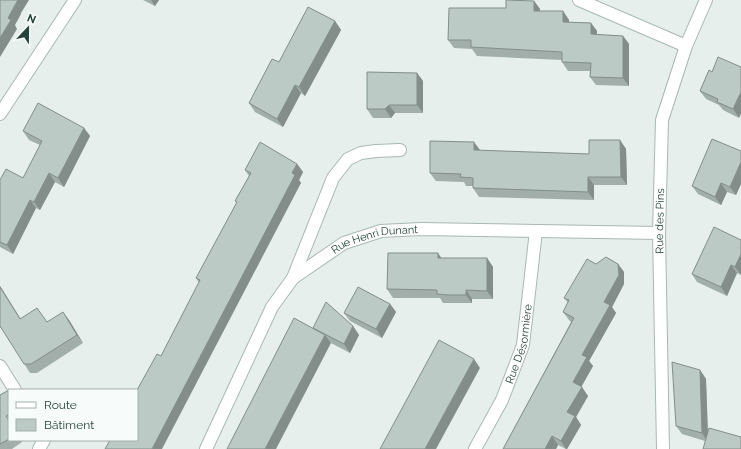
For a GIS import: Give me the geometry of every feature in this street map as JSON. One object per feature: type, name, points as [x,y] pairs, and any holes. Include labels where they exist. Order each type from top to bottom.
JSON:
[{"type":"street","points":[[0,114],[75,0]]},
{"type":"street","points":[[579,0],[686,46]]},
{"type":"street","name":"Rue des Pins","points":[[663,449],[659,233],[662,120],[686,46],[706,0]]},
{"type":"street","points":[[293,278],[333,178],[348,158],[361,153],[400,150]]},
{"type":"street","name":"Rue Henri Dunant","points":[[206,449],[272,307],[293,278],[344,243],[381,231],[421,229],[659,233]]},
{"type":"street","name":"Rue Désormière","points":[[475,449],[502,400],[523,345],[536,231]]},
{"type":"street","points":[[0,366],[14,389]]},
{"type":"building","points":[[0,0],[18,0],[8,18],[11,20],[0,38]]},
{"type":"building","points":[[506,0],[534,1],[534,11],[563,11],[563,22],[591,23],[591,34],[623,36],[623,78],[590,77],[591,63],[562,62],[562,52],[471,47],[471,40],[448,40],[449,8],[506,8]]},
{"type":"building","points":[[308,7],[335,21],[299,87],[295,85],[277,119],[249,103],[272,59],[279,62]]},
{"type":"building","points":[[718,57],[741,67],[741,92],[733,109],[717,102],[718,99],[700,91],[709,70],[712,72]]},
{"type":"building","points":[[367,72],[417,73],[417,105],[389,105],[385,109],[367,109]]},
{"type":"building","points":[[38,103],[84,128],[58,178],[49,173],[34,202],[30,200],[7,245],[0,242],[0,180],[6,169],[23,178],[42,141],[23,131]]},
{"type":"building","points":[[712,139],[741,151],[741,162],[730,187],[721,183],[715,197],[692,186]]},
{"type":"building","points":[[589,140],[620,140],[621,177],[588,177],[588,192],[473,188],[473,178],[460,177],[461,174],[430,173],[430,141],[474,142],[474,150],[589,154]]},
{"type":"building","points":[[260,142],[297,164],[292,173],[295,175],[152,449],[105,449],[109,441],[138,441],[138,389],[157,354],[161,356],[200,280],[196,278],[251,173],[245,170]]},
{"type":"building","points":[[714,227],[741,240],[741,254],[735,267],[731,265],[721,287],[692,274]]},
{"type":"building","points":[[388,253],[438,253],[438,258],[487,258],[487,291],[466,290],[466,295],[449,295],[437,294],[437,290],[387,289]]},
{"type":"building","points":[[606,257],[618,264],[619,275],[604,302],[610,305],[582,355],[587,357],[573,382],[582,387],[567,412],[575,416],[561,441],[552,436],[545,449],[503,449],[574,318],[563,312],[569,300],[564,298],[587,259],[596,264]]},
{"type":"building","points":[[0,287],[20,319],[37,308],[47,322],[63,312],[77,335],[31,364],[24,364],[0,326]]},
{"type":"building","points":[[358,287],[390,304],[376,329],[344,313]]},
{"type":"building","points":[[326,302],[353,326],[344,344],[313,328]]},
{"type":"building","points":[[294,318],[325,335],[265,449],[227,449]]},
{"type":"building","points":[[439,340],[474,359],[425,449],[380,449]]},
{"type":"building","points":[[672,362],[700,370],[702,433],[676,426]]},
{"type":"building","points":[[8,391],[8,415],[6,416],[8,419],[8,440],[0,444],[0,395]]},
{"type":"building","points":[[709,428],[741,437],[741,449],[703,449]]}]
